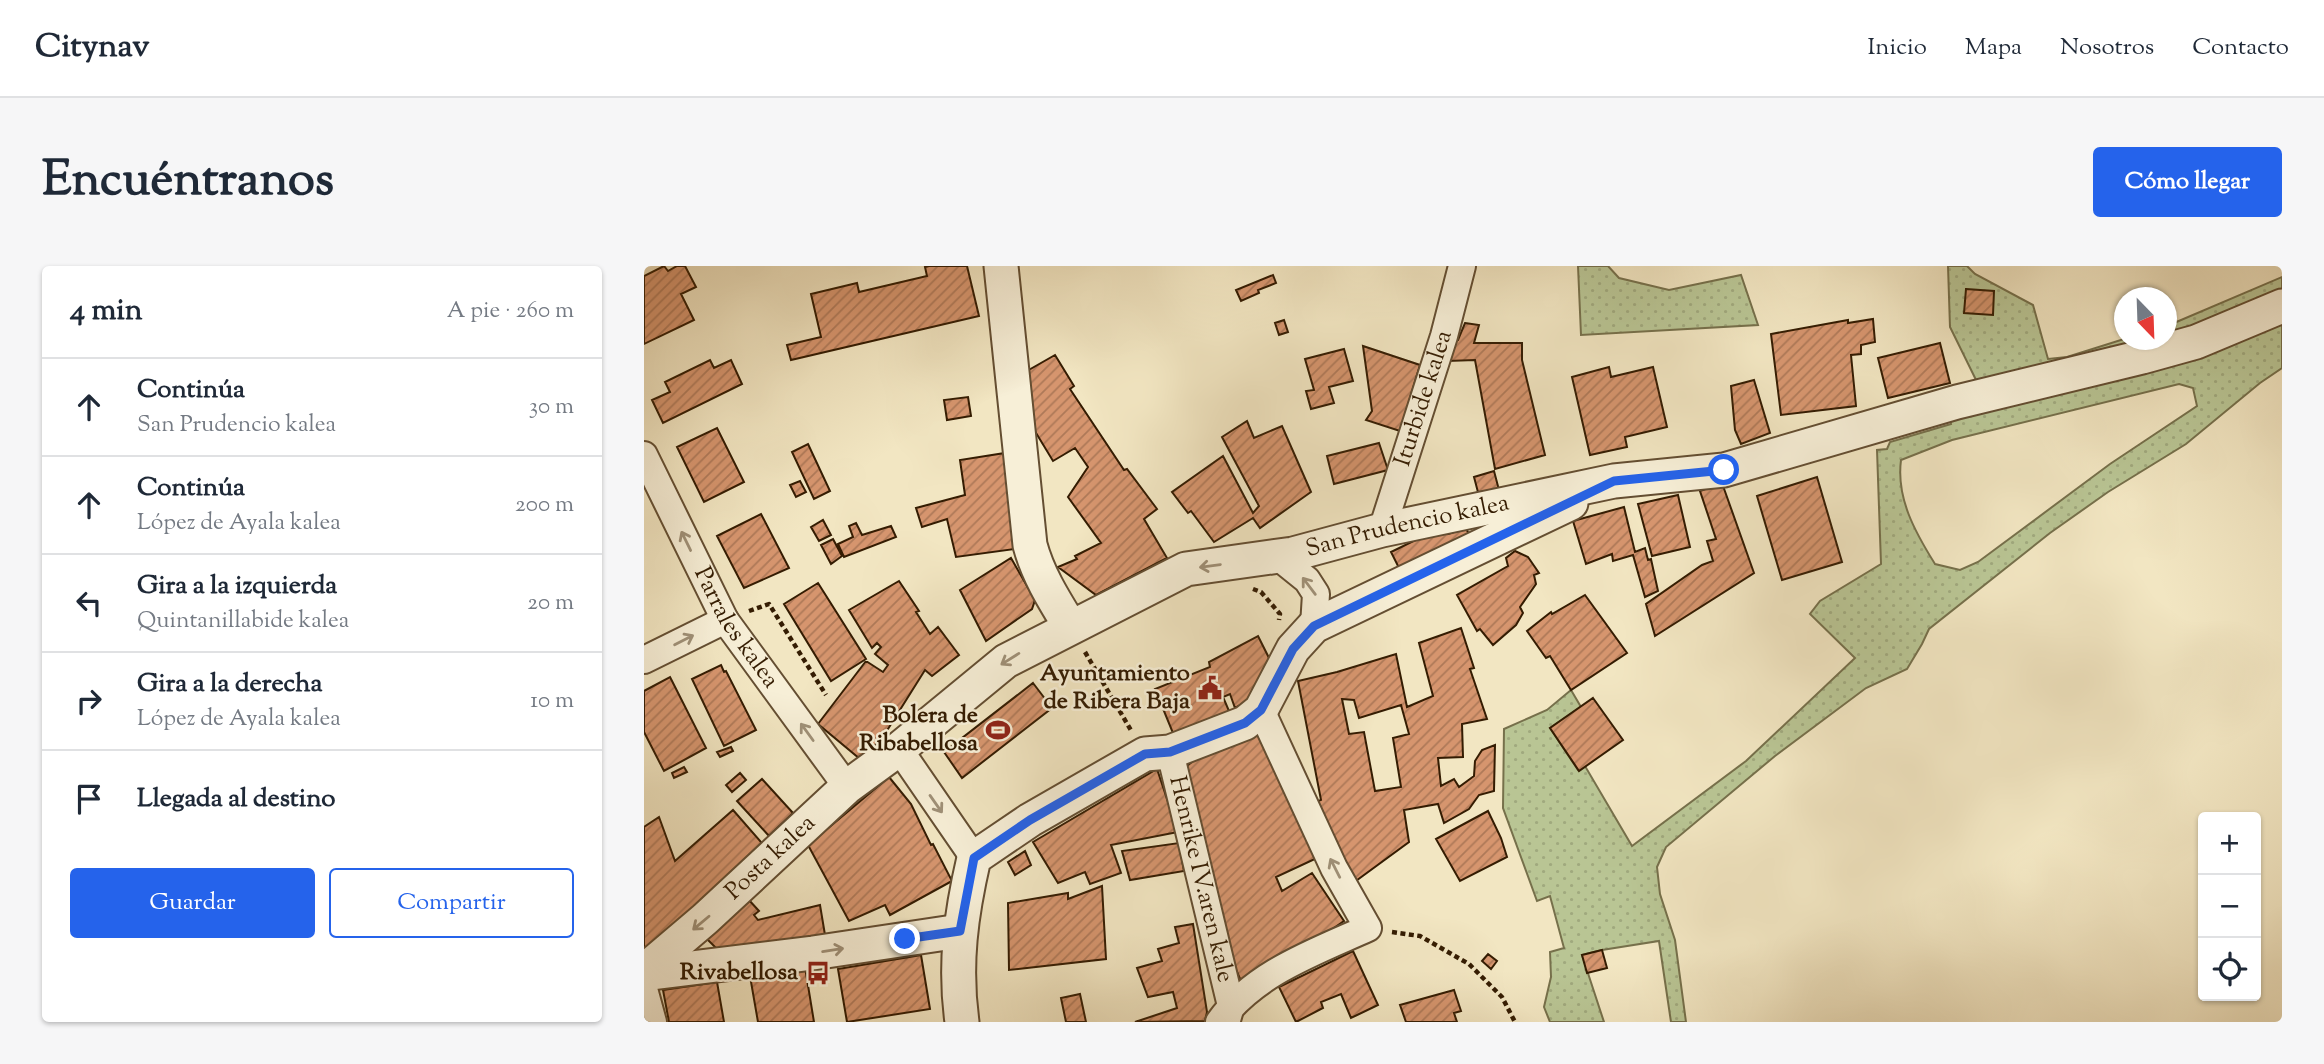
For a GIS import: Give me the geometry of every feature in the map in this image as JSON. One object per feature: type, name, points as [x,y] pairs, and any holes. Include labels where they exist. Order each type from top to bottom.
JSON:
[{"type":"street","points":[[1001,266],[1030,545],[1045,585],[1083,640]]},
{"type":"street","name":"Iturbide kalea","points":[[1381,530],[1444,336],[1462,266]]},
{"type":"street","name":"San Prudencio kalea","points":[[900,749],[1006,661],[1083,640],[1186,569],[1293,554],[1381,530],[1614,481],[1724,470],[1957,402],[2142,358],[2196,342],[2282,306]]},
{"type":"street","name":"Parrales kalea","points":[[644,455],[725,620],[847,787]]},
{"type":"street","points":[[962,1022],[958,989],[960,931],[974,858],[1030,820],[1158,753],[1245,723],[1261,710],[1290,656],[1314,626],[1614,481]]},
{"type":"street","points":[[1277,556],[1307,580],[1316,594],[1314,626]]},
{"type":"street","points":[[644,660],[725,620]]},
{"type":"street","points":[[1225,1017],[1279,969],[1367,928],[1334,868],[1261,710]]},
{"type":"street","points":[[900,749],[974,858]]},
{"type":"street","name":"Posta kalea","points":[[644,972],[847,787],[900,749]]},
{"type":"street","name":"Henrike IV.aren kale","points":[[1158,753],[1225,1017]]},
{"type":"street","points":[[644,972],[813,953],[960,931]]},
{"type":"street","points":[[644,989],[653,1022]]},
{"type":"path","points":[[1248,588],[1261,592],[1280,614],[1275,646],[1290,656]]},
{"type":"path","points":[[725,620],[769,604],[826,695]]},
{"type":"path","points":[[1083,640],[1158,753]]},
{"type":"path","points":[[1367,928],[1420,936],[1469,964],[1502,997],[1515,1022]]},
{"type":"green space","points":[[1578,266],[1608,266],[1619,278],[1669,290],[1741,275],[1758,325],[1581,335]]},
{"type":"green space","points":[[1948,266],[1967,266],[1975,274],[2033,305],[2048,359],[2067,357],[2114,342],[2114,350],[2121,350],[1979,386],[1950,327]]},
{"type":"green space","points":[[2282,277],[2282,291],[2177,334],[2177,322]]},
{"type":"green space","points":[[2282,322],[2282,368],[2186,444],[2108,492],[2050,533],[1929,629],[1907,669],[1866,688],[1775,756],[1666,847],[1657,867],[1660,894],[1675,940],[1686,1022],[1671,1022],[1659,941],[1582,955],[1604,1022],[1550,1022],[1544,1007],[1551,977],[1550,952],[1564,948],[1550,896],[1537,901],[1503,808],[1504,729],[1547,710],[1571,690],[1581,707],[1550,728],[1578,770],[1585,766],[1632,846],[1746,761],[1855,658],[1810,614],[1820,601],[1881,564],[1877,450],[1887,449],[1890,442],[1951,424],[1950,418]],"holes":[[[2179,384],[2193,388],[2197,406],[2110,464],[1978,562],[1960,570],[1935,564],[1914,527],[1904,501],[1901,460],[1952,440]]]},
{"type":"building","points":[[664,266],[668,271],[677,266],[685,266],[696,287],[681,294],[694,320],[644,344],[644,276]]},
{"type":"building","points":[[967,266],[979,316],[791,360],[787,345],[821,337],[811,294],[857,283],[859,292],[927,276],[925,267]]},
{"type":"building","points":[[1273,275],[1276,283],[1241,301],[1236,290]]},
{"type":"building","points":[[1966,289],[1994,291],[1993,315],[1964,313]]},
{"type":"building","points":[[1873,319],[1875,342],[1861,345],[1861,354],[1851,355],[1856,406],[1781,415],[1771,334],[1848,320],[1848,323]]},
{"type":"building","points":[[1284,320],[1288,332],[1279,335],[1275,323]]},
{"type":"building","points":[[1465,323],[1479,325],[1474,343],[1522,343],[1522,360],[1545,455],[1495,469],[1475,360],[1448,361],[1454,340],[1458,340]]},
{"type":"building","points":[[1940,343],[1950,383],[1888,398],[1878,358]]},
{"type":"building","points":[[1363,346],[1420,365],[1400,431],[1366,420],[1372,411]]},
{"type":"building","points":[[1344,349],[1353,381],[1329,387],[1334,403],[1311,409],[1306,391],[1314,390],[1305,359]]},
{"type":"building","points":[[1055,355],[1074,386],[1070,389],[1124,470],[1127,469],[1157,509],[1144,519],[1167,558],[1096,595],[1058,567],[1077,559],[1075,556],[1101,543],[1068,497],[1088,467],[1075,448],[1053,461],[1030,423],[1027,371]]},
{"type":"building","points":[[710,360],[714,368],[731,360],[742,384],[663,423],[652,400],[670,392],[665,382]]},
{"type":"building","points":[[1609,367],[1611,377],[1653,367],[1667,427],[1625,437],[1627,447],[1590,455],[1572,377]]},
{"type":"building","points":[[1754,380],[1770,433],[1741,444],[1735,430],[1731,386]]},
{"type":"building","points":[[968,397],[971,416],[947,420],[944,400]]},
{"type":"building","points":[[1247,421],[1254,438],[1282,426],[1311,492],[1260,528],[1253,518],[1214,542],[1191,511],[1188,513],[1172,492],[1223,456],[1253,513],[1259,506],[1222,437]]},
{"type":"building","points":[[717,428],[744,482],[704,502],[677,447]]},
{"type":"building","points":[[1379,443],[1388,470],[1334,484],[1327,456]]},
{"type":"building","points":[[808,444],[830,491],[814,499],[792,452]]},
{"type":"building","points":[[1005,453],[1015,549],[956,557],[947,519],[922,527],[916,508],[965,495],[960,460]]},
{"type":"building","points":[[1494,471],[1499,490],[1479,496],[1474,477]]},
{"type":"building","points":[[1817,477],[1842,562],[1782,580],[1757,496]]},
{"type":"building","points":[[800,481],[806,492],[796,497],[790,485]]},
{"type":"building","points":[[1722,483],[1754,573],[1655,636],[1646,604],[1702,565],[1713,561],[1707,541],[1716,539],[1700,491]]},
{"type":"building","points":[[1678,495],[1690,547],[1652,556],[1638,504]]},
{"type":"building","points":[[1624,507],[1635,552],[1645,548],[1648,560],[1651,559],[1658,591],[1645,597],[1633,555],[1613,561],[1612,554],[1586,564],[1573,521]]},
{"type":"building","points":[[761,514],[789,568],[744,588],[717,536]]},
{"type":"building","points":[[823,520],[831,535],[819,541],[811,527]]},
{"type":"building","points":[[856,523],[862,535],[891,526],[896,537],[844,557],[838,544],[853,537],[849,526]]},
{"type":"building","points":[[1444,526],[1448,534],[1466,528],[1472,541],[1403,576],[1391,552]]},
{"type":"building","points":[[833,539],[842,556],[831,564],[821,545]]},
{"type":"building","points":[[1515,551],[1528,557],[1539,573],[1534,575],[1536,584],[1520,607],[1523,613],[1516,625],[1493,645],[1480,629],[1477,631],[1457,595],[1508,566],[1506,558]]},
{"type":"building","points":[[1011,558],[1035,600],[1032,609],[986,641],[960,590]]},
{"type":"building","points":[[899,581],[919,611],[916,612],[930,634],[938,627],[959,655],[932,676],[925,670],[866,764],[818,724],[866,661],[883,672],[888,665],[875,654],[881,647],[877,643],[872,648],[849,610]]},
{"type":"building","points":[[818,583],[866,659],[831,681],[784,604]]},
{"type":"building","points":[[1585,595],[1627,653],[1571,690],[1550,656],[1546,658],[1527,631],[1551,612],[1552,614]]},
{"type":"building","points":[[1461,628],[1474,668],[1470,669],[1487,719],[1462,724],[1463,757],[1438,758],[1441,786],[1454,779],[1459,787],[1474,776],[1475,761],[1482,750],[1495,745],[1494,791],[1479,795],[1469,809],[1444,823],[1438,804],[1404,810],[1409,842],[1349,886],[1311,804],[1321,800],[1298,681],[1396,654],[1407,707],[1433,696],[1419,643]],"holes":[[[1342,699],[1354,700],[1359,718],[1401,705],[1409,734],[1393,738],[1401,787],[1375,791],[1364,732],[1349,734]]]},
{"type":"building","name":"Ayuntamiento de Ribera Baja","points":[[1258,636],[1269,658],[1265,678],[1248,701],[1235,708],[1230,694],[1223,697],[1232,718],[1177,743],[1155,689],[1210,667],[1209,662]]},
{"type":"building","points":[[721,665],[756,730],[724,746],[692,679]]},
{"type":"building","points":[[670,677],[706,748],[664,771],[644,732],[644,691]]},
{"type":"building","name":"Bolera de Ribabellosa","points":[[1033,683],[1052,708],[962,778],[944,752]]},
{"type":"building","points":[[1593,698],[1623,740],[1579,771],[1550,728]]},
{"type":"building","points":[[1256,734],[1259,735],[1317,858],[1276,877],[1282,891],[1312,873],[1344,921],[1312,943],[1241,981],[1226,947],[1187,766]]},
{"type":"building","points":[[731,747],[733,751],[720,757],[717,752]]},
{"type":"building","points":[[684,767],[687,772],[674,778],[672,773]]},
{"type":"building","points":[[1157,769],[1178,832],[1111,845],[1121,873],[1090,884],[1085,872],[1058,883],[1033,842]]},
{"type":"building","points":[[740,773],[746,780],[732,792],[726,785]]},
{"type":"building","points":[[889,777],[911,804],[952,881],[890,915],[885,905],[849,921],[808,845]]},
{"type":"building","points":[[762,779],[793,813],[769,836],[737,801]]},
{"type":"building","points":[[733,810],[767,849],[644,952],[644,827],[659,817],[675,861]]},
{"type":"building","points":[[1488,811],[1507,857],[1460,881],[1436,839]]},
{"type":"building","points":[[1179,843],[1184,871],[1130,880],[1122,851]]},
{"type":"building","points":[[1025,851],[1031,865],[1015,875],[1008,862]]},
{"type":"building","points":[[1102,886],[1106,959],[1009,970],[1008,903],[1068,893],[1068,899]]},
{"type":"building","points":[[748,899],[759,911],[754,915],[758,920],[820,905],[825,935],[717,949],[706,938]]},
{"type":"building","points":[[1193,924],[1207,1012],[1205,1021],[1135,1022],[1177,1008],[1173,992],[1148,997],[1137,968],[1162,961],[1158,949],[1179,943],[1175,927]]},
{"type":"building","points":[[1602,950],[1607,968],[1587,973],[1582,955]]},
{"type":"building","points":[[1353,951],[1378,1005],[1351,1018],[1341,994],[1321,1002],[1323,1008],[1296,1022],[1279,987]]},
{"type":"building","points":[[1488,954],[1497,961],[1491,969],[1482,961]]},
{"type":"building","points":[[921,955],[930,1009],[847,1022],[838,969]]},
{"type":"building","points":[[805,967],[814,1022],[758,1022],[750,976]]},
{"type":"building","points":[[717,982],[724,1022],[669,1022],[663,990]]},
{"type":"building","points":[[1454,990],[1461,1011],[1454,1013],[1457,1022],[1406,1022],[1400,1005]]},
{"type":"building","points":[[1080,994],[1086,1022],[1066,1022],[1061,998]]},
{"type":"place","name":"Ayuntamiento de Ribera Baja","points":[[1210,688]]},
{"type":"place","name":"Bolera de Ribabellosa","points":[[998,730]]},
{"type":"place","name":"Rivabellosa","points":[[818,973]]},
{"type":"route","points":[[905,939],[960,931],[974,858],[1030,820],[1145,754],[1170,752],[1245,723],[1261,710],[1293,649],[1314,626],[1614,481],[1724,470]]}]
